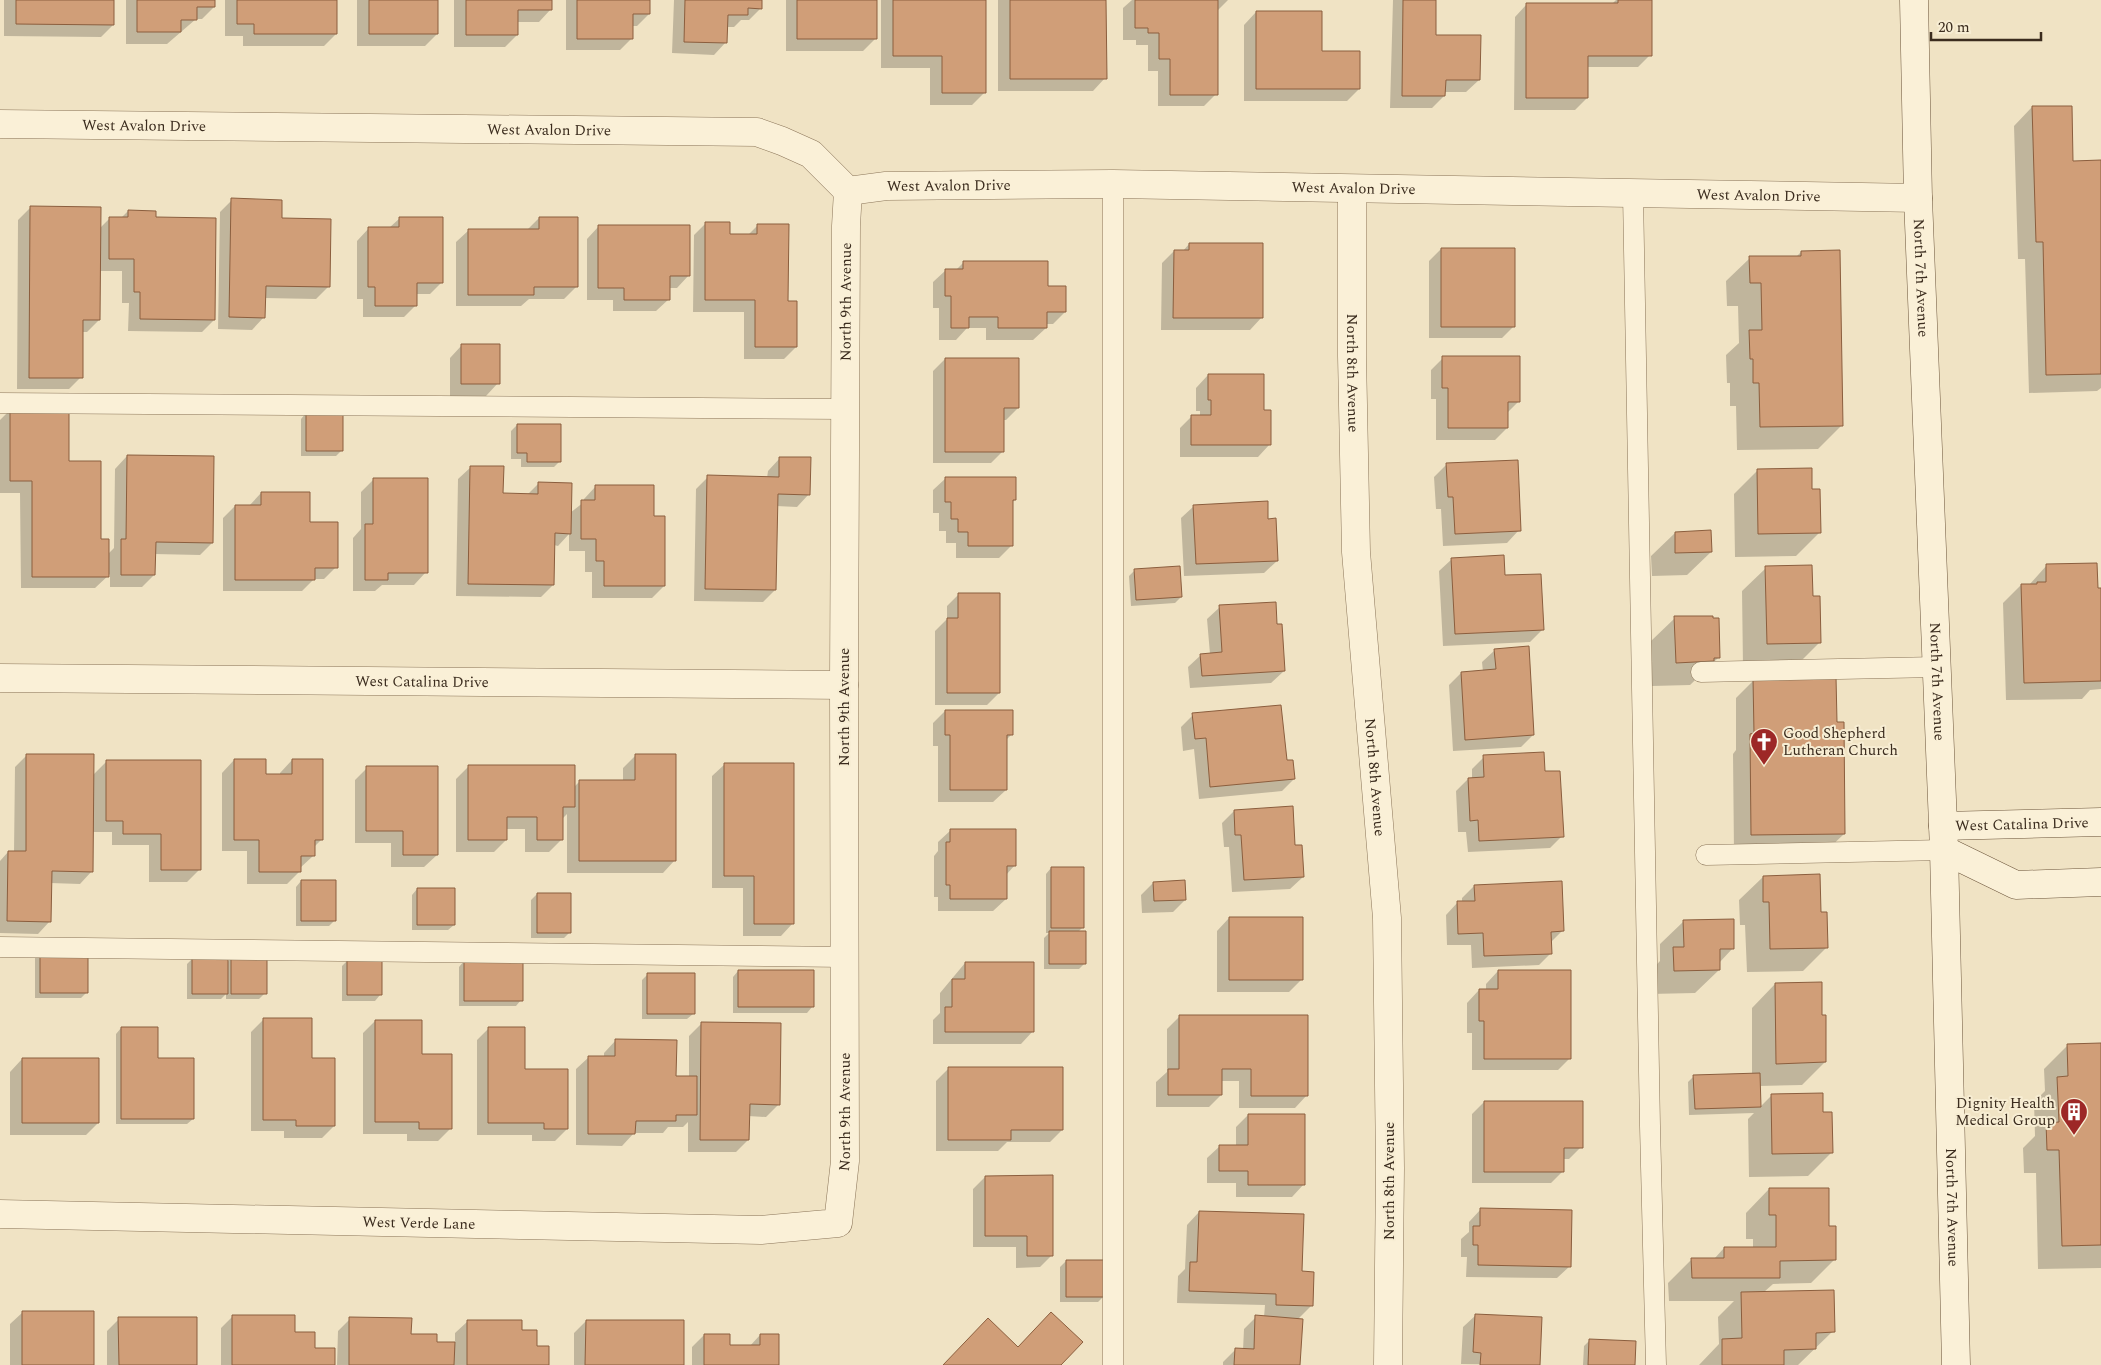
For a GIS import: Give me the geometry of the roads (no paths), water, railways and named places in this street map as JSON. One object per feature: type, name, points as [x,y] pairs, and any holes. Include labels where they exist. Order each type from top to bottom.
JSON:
[{"type":"street","name":"North 7th Avenue","points":[[1914,0],[1918,198],[1944,838],[1956,1365]]},
{"type":"street","name":"West Avalon Drive","points":[[0,124],[757,132],[810,154],[848,191],[886,186],[1113,184],[1918,198]]},
{"type":"street","name":"North 8th Avenue","points":[[1352,189],[1352,356],[1356,552],[1387,918],[1390,1168],[1388,1365]]},
{"type":"street","name":"North 9th Avenue","points":[[838,1223],[845,1160],[844,685],[846,226],[848,191]]},
{"type":"street","name":"West Catalina Drive","points":[[0,678],[844,685]]},
{"type":"street","name":"West Catalina Drive","points":[[1944,838],[2101,822]]},
{"type":"street","name":"West Catalina Drive","points":[[1944,838],[2016,885],[2101,882]]},
{"type":"street","name":"West Verde Lane","points":[[0,1214],[762,1230],[838,1223]]},
{"type":"lane","points":[[1113,184],[1113,1365]]},
{"type":"lane","points":[[1633,194],[1656,1365]]},
{"type":"lane","points":[[0,403],[845,410]]},
{"type":"lane","points":[[1701,672],[1937,667]]},
{"type":"lane","points":[[1706,856],[1944,838]]},
{"type":"lane","points":[[0,947],[844,957]]},
{"type":"place","name":"Good Shepherd Lutheran Church","points":[[1764,766]]},
{"type":"place","name":"Dignity Health Medical Group","points":[[2074,1136]]}]
